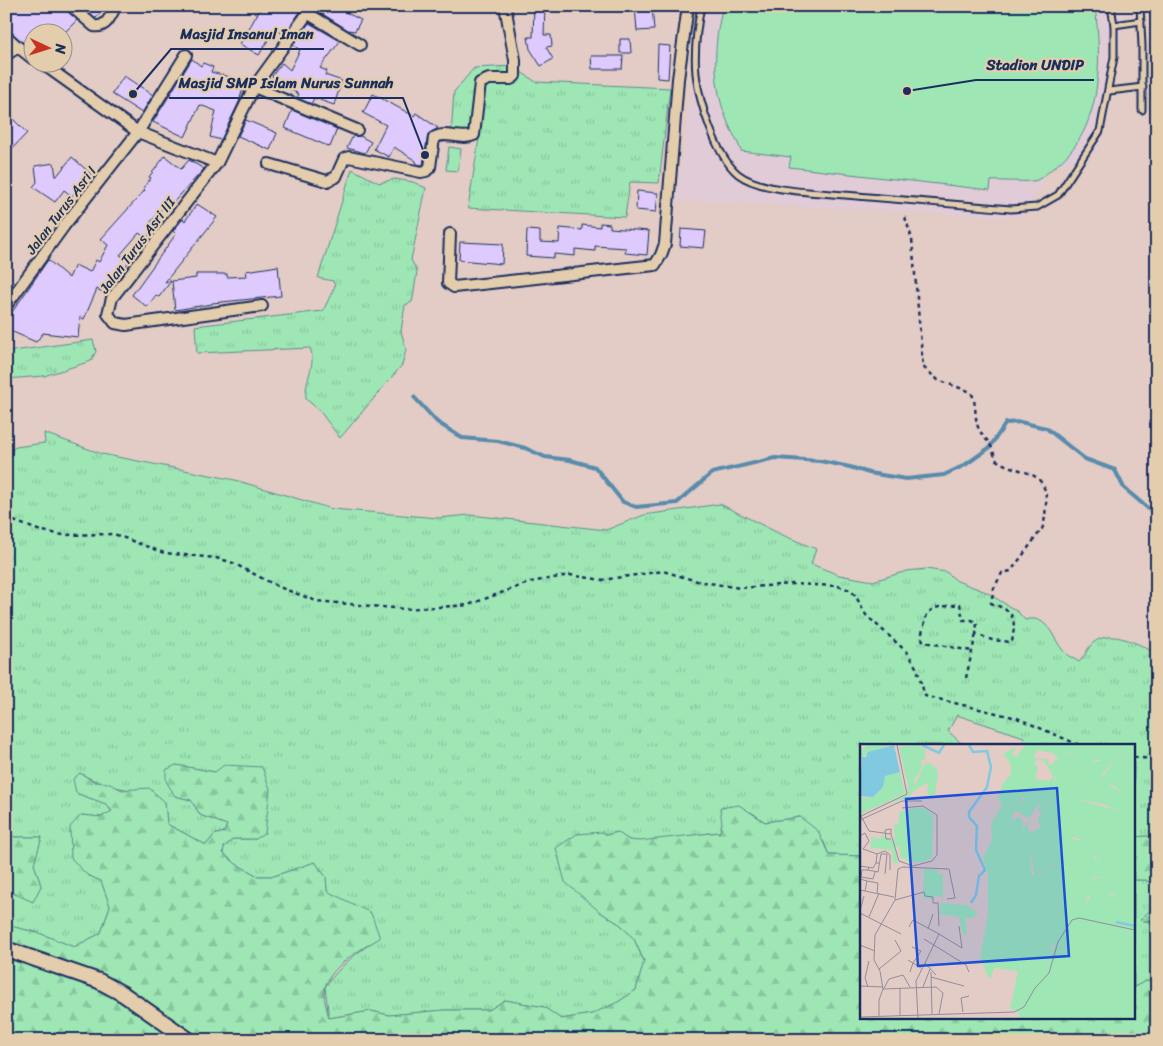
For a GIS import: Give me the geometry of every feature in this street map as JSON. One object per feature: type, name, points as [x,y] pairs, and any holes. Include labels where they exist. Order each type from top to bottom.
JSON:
[{"type":"main road","points":[[6,949],[99,981],[124,994],[189,1040]]},
{"type":"street","points":[[70,6],[94,26],[106,22],[116,6]]},
{"type":"street","points":[[269,164],[327,181],[336,177],[344,159],[349,157],[426,171],[430,167],[434,138],[438,135],[469,137],[474,135],[480,83],[489,79],[511,79],[515,76],[505,6]]},
{"type":"street","points":[[450,234],[448,283],[454,287],[655,265],[661,255],[664,244],[678,79],[688,6]]},
{"type":"street","points":[[54,72],[138,132],[217,163],[254,87],[310,10],[360,46]]},
{"type":"street","points":[[6,36],[22,50]]},
{"type":"street","points":[[6,55],[18,47]]},
{"type":"street","name":"Jalan Turus Asri I","points":[[6,306],[64,226],[138,132],[186,55]]},
{"type":"street","points":[[254,87],[357,130]]},
{"type":"street","name":"Jalan Turus Asri III","points":[[217,163],[112,298],[108,314],[115,323],[126,324],[262,306]]},
{"type":"lane","points":[[701,6],[696,74],[706,116],[719,148],[739,174],[762,184],[808,191],[1002,208],[1037,207],[1058,195],[1100,131],[1114,57],[1114,25],[1111,6]]},
{"type":"lane","points":[[1140,6],[1142,110]]},
{"type":"lane","points":[[1114,25],[1141,21]]},
{"type":"lane","points":[[1109,91],[1143,87]]},
{"type":"path","points":[[905,217],[912,239],[923,367],[938,380],[971,392],[976,400],[978,427],[992,444],[996,459],[1033,475],[1043,484],[1046,500],[1045,524],[1011,571],[1002,573],[994,588],[990,603],[1005,607],[1012,613],[1014,625],[1012,642],[992,640],[976,634]]},
{"type":"path","points":[[6,518],[38,530],[63,535],[114,534],[164,553],[216,558],[231,562],[278,587],[316,601],[404,609],[468,605],[532,582],[570,576],[613,579],[662,571],[697,581],[740,588],[792,584],[838,586],[850,590],[866,614],[908,652],[917,669],[925,696],[1017,718],[1077,744]]},
{"type":"path","points":[[966,678],[976,634],[977,623],[972,620],[963,620],[960,604],[934,608],[926,614],[921,637],[924,642],[972,651]]},
{"type":"path","points":[[1136,757],[1157,760]]},
{"type":"shaded area","points":[[703,6],[1126,6],[1126,11],[1098,150],[1049,171],[1022,218],[676,200]]},
{"type":"green space","points":[[723,6],[1095,6],[1098,72],[1090,115],[1082,135],[1069,153],[1043,176],[1033,181],[991,181],[990,190],[789,167],[791,157],[741,151],[728,123],[719,94],[716,65],[717,35]]},
{"type":"green space","points":[[512,66],[536,82],[670,88],[659,183],[630,182],[625,217],[468,208],[479,139],[451,135],[454,92],[474,68]]},
{"type":"green space","points":[[449,147],[461,149],[458,171],[446,170]]},
{"type":"green space","points":[[352,169],[379,183],[395,179],[413,182],[426,188],[411,260],[417,271],[413,298],[412,302],[405,305],[401,331],[406,350],[402,365],[340,438],[319,410],[306,399],[312,360],[310,348],[197,353],[195,326],[323,311],[335,286],[333,281],[318,278]]},
{"type":"green space","points":[[93,340],[96,351],[91,361],[44,376],[6,379],[6,352]]},
{"type":"green space","points":[[44,433],[102,454],[235,480],[332,509],[438,518],[470,515],[606,530],[644,515],[720,504],[780,534],[816,549],[811,564],[839,575],[873,581],[907,571],[926,569],[946,572],[957,581],[986,592],[1018,612],[1025,620],[1039,620],[1045,624],[1065,653],[1079,662],[1093,643],[1108,637],[1116,637],[1134,642],[1157,654],[1157,838],[1136,837],[1136,744],[1023,744],[1024,737],[957,715],[948,731],[962,744],[860,744],[860,856],[829,855],[824,842],[800,817],[765,822],[751,812],[722,823],[720,832],[661,840],[630,840],[617,832],[607,835],[577,834],[600,912],[621,925],[634,939],[644,962],[636,990],[618,1002],[592,1014],[561,1019],[544,1007],[505,1000],[489,1010],[444,1010],[389,1015],[371,1011],[329,1018],[325,987],[349,960],[379,938],[327,891],[326,877],[315,862],[274,876],[258,876],[236,864],[223,853],[224,847],[233,839],[256,839],[215,772],[176,765],[175,796],[191,800],[200,815],[227,825],[224,832],[214,835],[206,845],[167,824],[165,802],[139,792],[98,782],[80,773],[76,793],[106,804],[112,812],[101,817],[81,815],[87,875],[101,881],[110,906],[101,933],[74,947],[39,933],[6,925],[6,890],[33,901],[41,886],[34,864],[42,837],[6,837],[6,453],[16,447],[45,443]]},
{"type":"green space","points":[[176,765],[215,772],[224,765],[262,767],[270,789],[265,833],[256,839],[233,839],[224,847],[223,853],[236,864],[258,876],[274,876],[315,862],[326,877],[327,891],[371,913],[380,938],[348,958],[329,979],[324,994],[329,1018],[371,1011],[389,1015],[444,1010],[489,1010],[505,1000],[544,1007],[561,1019],[592,1014],[618,1002],[636,990],[644,961],[634,939],[621,925],[600,912],[565,882],[556,848],[577,834],[602,832],[607,835],[617,832],[629,840],[639,841],[720,832],[722,823],[720,808],[739,805],[765,822],[800,817],[818,831],[829,855],[860,856],[860,1018],[1136,1018],[1136,986],[1157,979],[1157,1040],[6,1040],[6,925],[39,933],[74,947],[101,933],[110,906],[101,881],[87,875],[71,858],[70,827],[81,815],[101,817],[112,811],[106,804],[76,793],[73,779],[80,773],[95,782],[108,783],[122,790],[149,788],[165,802],[167,824],[206,845],[214,835],[224,832],[227,825],[200,815],[191,800],[175,796],[166,781],[166,770]]},
{"type":"green space","points":[[6,837],[42,837],[34,864],[41,886],[33,902],[6,890]]},
{"type":"green space","points":[[1136,837],[1157,838],[1157,887],[1146,880],[1136,880]]},
{"type":"green space","points":[[1136,880],[1146,880],[1157,887],[1154,924],[1157,924],[1157,979],[1136,986]]},
{"type":"green space","points":[[1157,903],[1157,924],[1140,920]]},
{"type":"building","points":[[6,6],[64,6],[77,20],[72,25],[72,22],[22,22],[22,42],[6,29]]},
{"type":"building","points":[[82,6],[107,6],[96,18]]},
{"type":"building","points":[[262,6],[304,6],[284,35],[275,28],[259,55],[240,44]]},
{"type":"building","points":[[320,6],[332,12],[335,7],[361,20],[355,31],[348,30],[318,11]]},
{"type":"building","points":[[534,6],[545,6],[544,35],[551,35],[552,46],[546,47],[553,59],[541,66],[530,49],[528,37],[533,37]]},
{"type":"building","points":[[635,6],[652,6],[654,30],[637,31]]},
{"type":"building","points":[[309,23],[340,41],[320,68],[327,71],[325,75],[342,81],[334,105],[314,98],[311,104],[297,98],[299,94],[283,86],[272,76],[282,63],[290,70],[300,50],[293,45]]},
{"type":"building","points":[[620,39],[630,39],[631,53],[620,53]]},
{"type":"building","points":[[658,45],[670,46],[668,79],[657,78]]},
{"type":"building","points":[[591,56],[623,56],[622,69],[592,69]]},
{"type":"building","points":[[192,59],[201,66],[203,63],[213,67],[211,72],[245,81],[239,102],[221,140],[210,137],[216,111],[200,105],[185,137],[153,122]]},
{"type":"building","points":[[124,76],[153,95],[142,113],[112,94]]},
{"type":"building","points":[[373,94],[414,116],[416,113],[438,128],[428,134],[423,165],[417,164],[416,161],[394,147],[389,157],[374,149],[386,125],[363,113]]},
{"type":"building","points":[[292,110],[337,129],[330,147],[285,128]]},
{"type":"building","points":[[6,112],[27,133],[6,155]]},
{"type":"building","points":[[246,120],[277,133],[270,150],[238,136]]},
{"type":"building","points":[[353,136],[360,136],[371,142],[365,153],[347,148]]},
{"type":"building","points":[[165,156],[181,169],[189,160],[204,169],[168,208],[165,205],[150,223],[155,227],[146,238],[139,233],[120,255],[129,260],[123,272],[119,270],[106,294],[97,289],[84,319],[80,317],[78,337],[43,333],[36,342],[6,329],[6,321],[48,260],[69,278],[75,265],[90,272],[96,260],[99,262],[108,245],[101,239],[145,190],[143,188],[151,178],[149,177]]},
{"type":"building","points":[[72,157],[91,174],[72,196],[64,190],[55,202],[33,187],[37,182],[35,166],[54,163],[56,177]]},
{"type":"building","points":[[637,191],[658,193],[656,212],[636,210]]},
{"type":"building","points":[[197,204],[217,217],[165,282],[171,281],[159,297],[156,295],[147,307],[132,295],[176,234],[173,231],[183,219],[185,221]]},
{"type":"building","points":[[600,223],[610,224],[610,228],[649,231],[647,255],[625,253],[626,248],[595,246],[595,251],[575,249],[575,256],[554,254],[554,258],[526,256],[527,230],[540,231],[540,242],[559,243],[560,228],[582,230],[582,225],[600,227]]},
{"type":"building","points":[[681,229],[706,231],[704,248],[680,246]]},
{"type":"building","points":[[460,242],[503,244],[502,264],[459,260]]},
{"type":"building","points":[[278,266],[281,296],[212,303],[175,310],[172,281],[196,278],[196,274],[227,274],[227,277],[247,276],[246,271]]},
{"type":"waterway","points":[[414,397],[437,422],[462,438],[498,441],[525,448],[545,457],[570,460],[595,467],[623,502],[636,507],[677,503],[712,473],[775,458],[820,461],[869,473],[906,479],[944,475],[965,465],[989,448],[1006,423],[1020,422],[1046,428],[1085,459],[1115,470],[1124,488],[1157,516]]},
{"type":"place","name":"Stadion UNDIP","points":[[907,91]]},
{"type":"place","name":"Masjid Insanul Iman","points":[[133,94]]},
{"type":"place","name":"Masjid SMP Islam Nurus Sunnah","points":[[425,155]]}]
